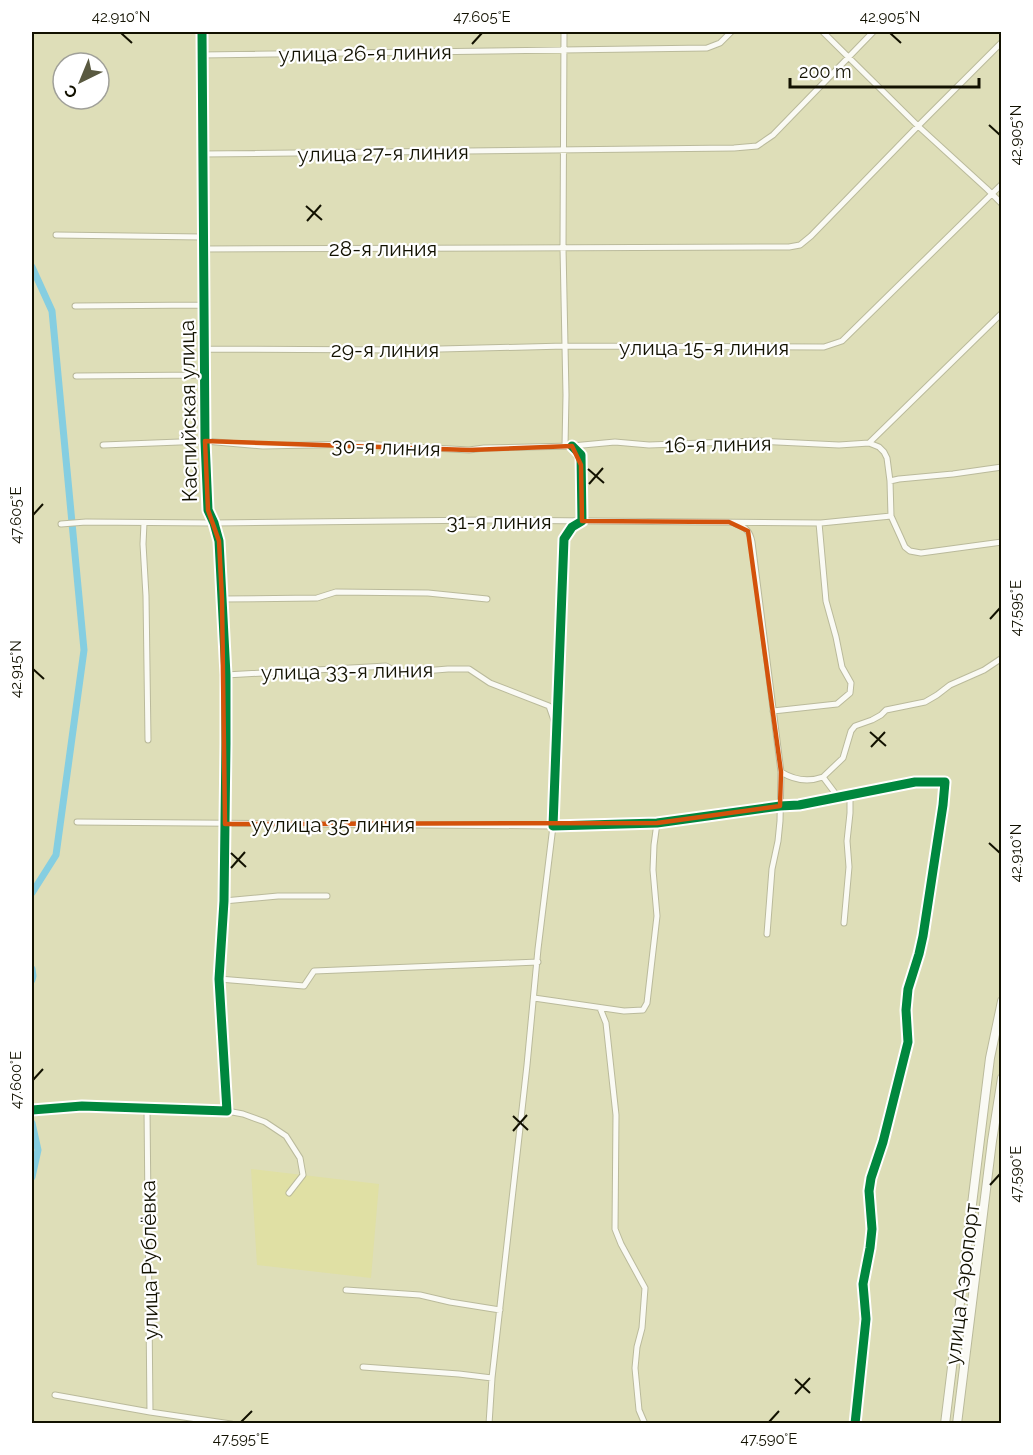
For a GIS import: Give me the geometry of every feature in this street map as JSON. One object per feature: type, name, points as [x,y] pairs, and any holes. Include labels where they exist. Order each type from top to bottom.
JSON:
[{"type":"main road","name":"улица Аэропорт","points":[[945,1424],[990,1058],[1002,1002]]},
{"type":"main road","name":"улица Аэропорт","points":[[957,1424],[1002,1078]]},
{"type":"street","name":"Каспийская улица","points":[[201,32],[205,441],[208,510],[219,541],[226,675],[224,901],[219,979],[227,1111]]},
{"type":"street","points":[[489,1424],[492,1378],[553,826],[564,538],[572,527],[582,520],[581,455],[568,446],[566,395],[563,248],[564,32]]},
{"type":"street","name":"улица 26-я линия","points":[[201,55],[707,48],[720,43],[731,32]]},
{"type":"street","points":[[823,32],[918,126],[1002,204]]},
{"type":"street","name":"улица 27-я линия","points":[[202,154],[564,151],[757,146],[773,135],[873,32]]},
{"type":"street","points":[[918,126],[1002,42]]},
{"type":"street","name":"28-я линия","points":[[202,249],[789,247],[800,245],[811,236],[918,126]]},
{"type":"street","points":[[992,194],[1002,184]]},
{"type":"street","name":"улица 15-я линия","points":[[565,346],[824,347],[842,341],[992,194]]},
{"type":"street","points":[[56,235],[202,237]]},
{"type":"street","points":[[75,306],[204,305]]},
{"type":"street","points":[[1002,313],[869,443],[879,447],[887,458],[891,516],[905,547],[915,553],[1002,542]]},
{"type":"street","name":"29-я линия","points":[[205,348],[400,350],[565,346]]},
{"type":"street","points":[[76,376],[205,375]]},
{"type":"street","name":"30-я линия","points":[[103,445],[205,441],[263,446],[360,444],[468,450],[568,446]]},
{"type":"street","name":"16-я линия","points":[[568,446],[615,442],[649,445],[757,441],[839,445],[869,443]]},
{"type":"street","points":[[890,482],[1002,467]]},
{"type":"street","name":"31-я линия","points":[[61,524],[86,522],[582,520],[819,523],[891,516]]},
{"type":"street","points":[[729,522],[743,527],[751,537],[781,772],[779,831],[772,868],[767,934]]},
{"type":"street","points":[[144,523],[148,740]]},
{"type":"street","points":[[773,711],[837,704],[850,693],[850,683],[842,667],[826,602],[819,523]]},
{"type":"street","points":[[222,598],[317,598],[336,592],[428,593],[487,599]]},
{"type":"street","points":[[781,772],[794,778],[809,780],[823,777],[843,758],[851,731],[855,726],[872,720],[886,710],[925,702],[950,685],[984,670],[1002,658]]},
{"type":"street","name":"улица 33-я линия","points":[[226,675],[386,666],[399,673],[468,669],[490,682],[549,706],[558,730]]},
{"type":"street","points":[[823,777],[838,797]]},
{"type":"street","name":"уулица 35 линия","points":[[77,822],[553,826],[657,823],[799,805],[915,782],[945,783],[923,936],[908,989],[906,1011],[908,1042],[869,1191],[872,1229],[863,1284],[866,1319],[855,1424]]},
{"type":"street","points":[[844,923],[849,867],[847,841],[850,796]]},
{"type":"street","points":[[534,998],[600,1008],[643,1010],[647,1003],[657,916],[654,892],[654,845],[657,823]]},
{"type":"street","points":[[224,901],[278,896],[327,896]]},
{"type":"street","points":[[219,979],[304,987],[314,971],[538,962]]},
{"type":"street","points":[[600,1008],[606,1023],[616,1115],[615,1229],[645,1288],[642,1328],[635,1368],[639,1410],[645,1424]]},
{"type":"street","points":[[32,1110],[82,1106],[227,1111],[243,1114],[265,1122],[286,1136],[300,1158],[303,1175],[289,1193]]},
{"type":"street","name":"улица Рублёвка","points":[[147,1108],[150,1412]]},
{"type":"street","points":[[346,1290],[420,1295],[500,1310]]},
{"type":"street","points":[[363,1367],[492,1378]]},
{"type":"street","points":[[55,1395],[231,1424]]},
{"type":"highlighted area","points":[[205,441],[469,450],[572,446],[581,465],[582,521],[729,522],[748,531],[781,772],[780,806],[657,823],[225,824],[219,541],[208,510]]},
{"type":"shaded area","points":[[251,1169],[379,1184],[371,1278],[257,1265]]},
{"type":"waterway","points":[[32,267],[52,311],[84,650],[56,855],[32,893]]},
{"type":"waterway","points":[[32,969],[32,980]]},
{"type":"waterway","points":[[32,1123],[38,1150],[32,1177]]},
{"type":"cycle path","points":[[32,1110],[82,1106],[227,1111],[219,979],[224,901],[226,675],[219,541],[208,510],[205,441],[202,32]]},
{"type":"cycle path","points":[[572,446],[581,455],[582,521],[572,527],[564,539],[553,826],[657,823],[799,805],[915,782],[945,782],[923,936],[908,989],[906,1010],[908,1042],[869,1191],[872,1229],[863,1284],[866,1319],[855,1424]]}]
